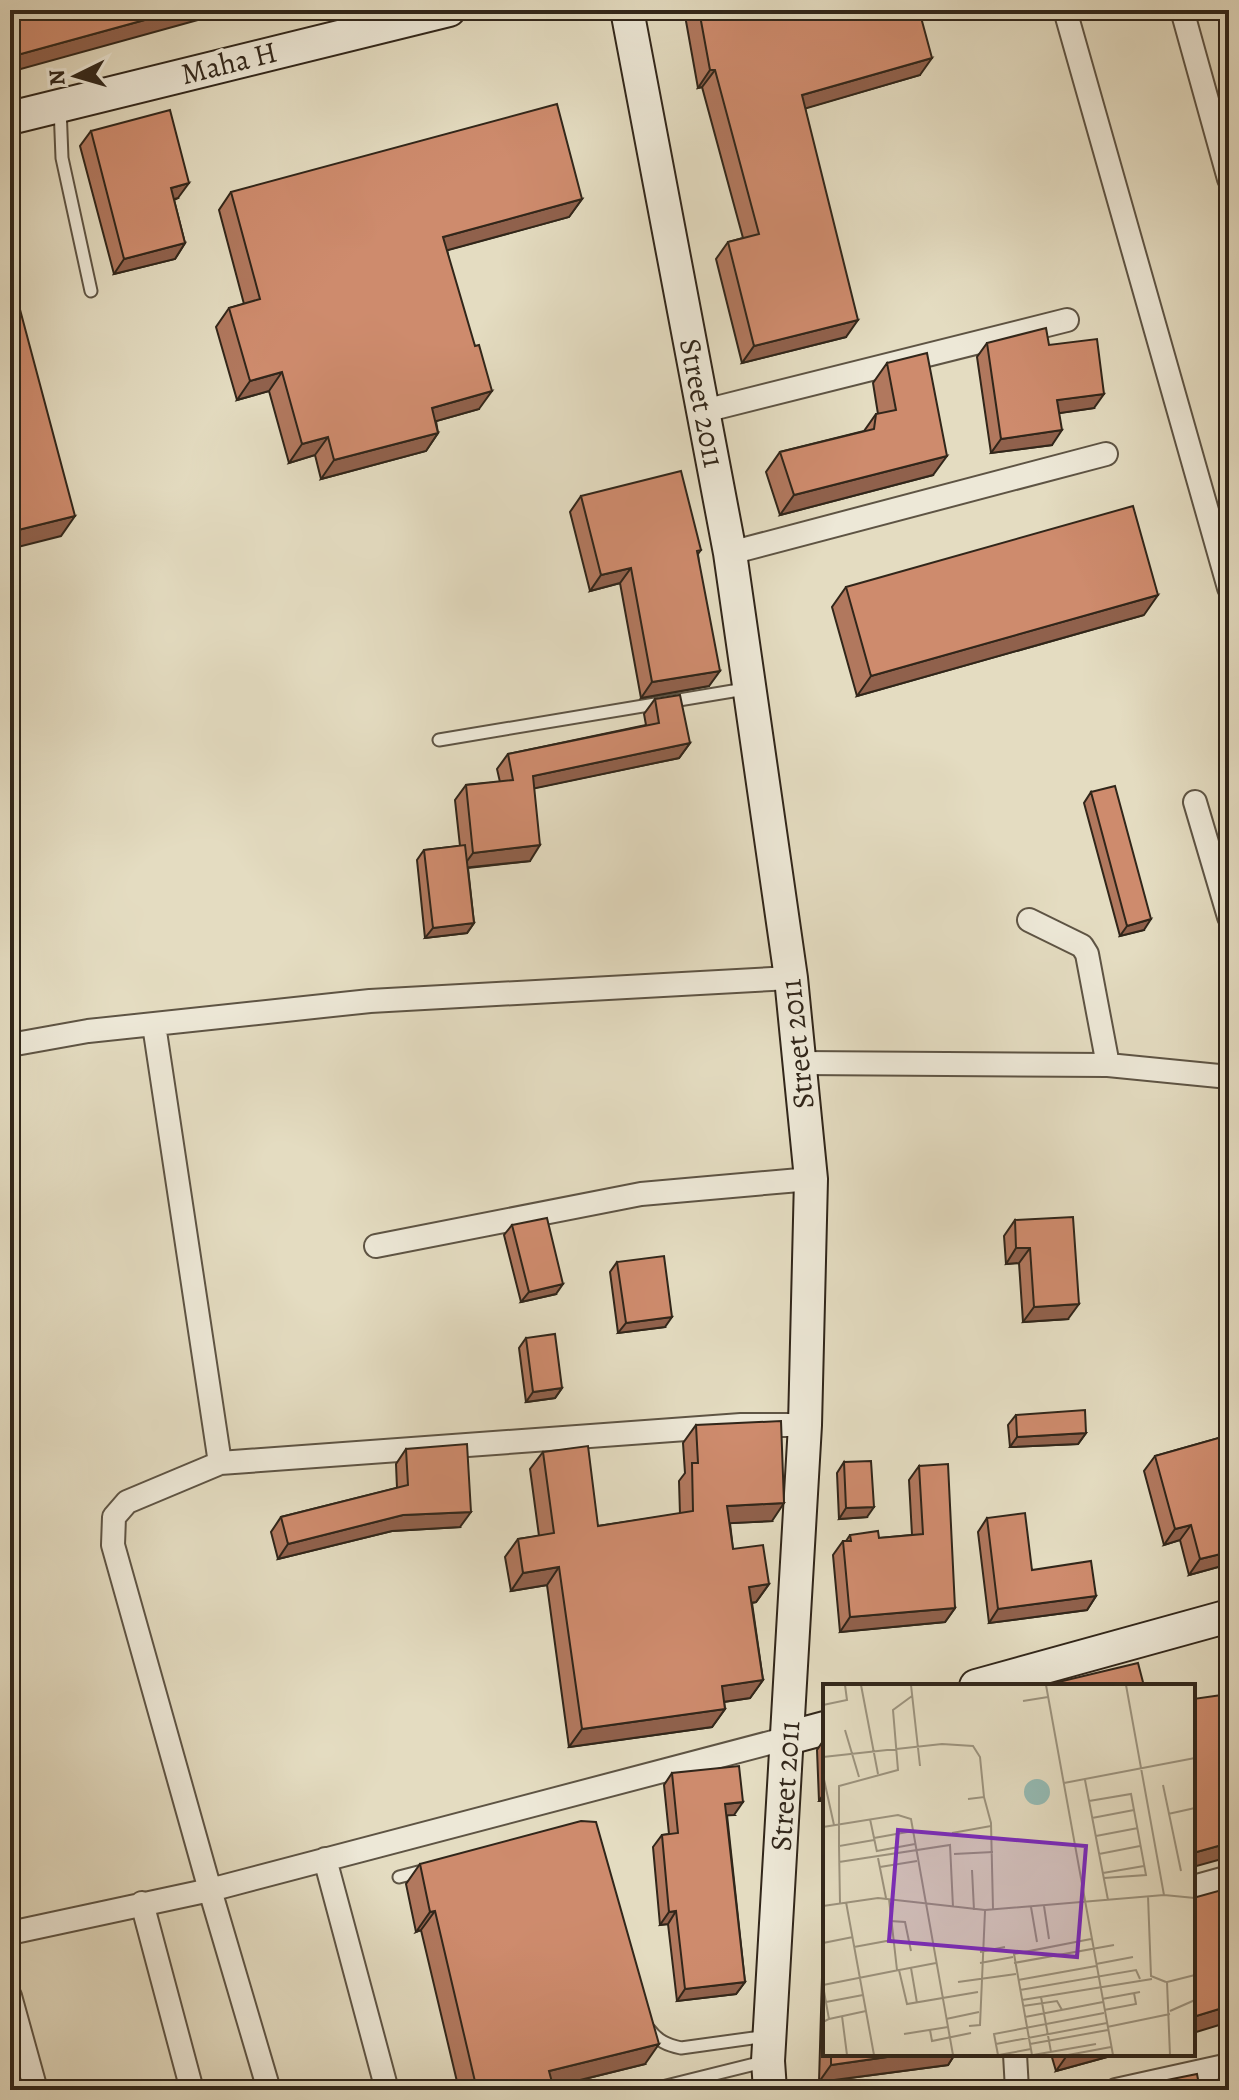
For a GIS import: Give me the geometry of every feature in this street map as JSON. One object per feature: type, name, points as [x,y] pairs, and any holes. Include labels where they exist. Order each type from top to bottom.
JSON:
[{"type":"main road","name":"Maha H","points":[[10,118],[449,10]]},
{"type":"main road","name":"Street 2011","points":[[627,10],[730,553],[791,978],[811,1179],[805,1425],[769,2062]]},
{"type":"main road","points":[[983,1684],[1229,1616]]},
{"type":"main road","points":[[788,1738],[823,1729]]},
{"type":"street","points":[[1065,10],[1229,588]]},
{"type":"street","points":[[1182,10],[1229,179]]},
{"type":"street","points":[[704,411],[1067,320]]},
{"type":"street","points":[[730,553],[1106,454]]},
{"type":"street","points":[[1195,802],[1229,917]]},
{"type":"street","points":[[1029,920],[1082,946],[1087,954],[1108,1065]]},
{"type":"street","points":[[10,1045],[88,1031],[370,1001],[791,978]]},
{"type":"street","points":[[154,1025],[220,1463]]},
{"type":"street","points":[[801,1063],[1108,1065],[1229,1077]]},
{"type":"street","points":[[376,1246],[641,1194],[811,1179]]},
{"type":"street","points":[[269,2090],[113,1545],[114,1517],[127,1502],[220,1463],[741,1425],[805,1425]]},
{"type":"street","points":[[10,1933],[210,1890],[788,1738]]},
{"type":"street","points":[[325,1859],[387,2090]]},
{"type":"street","points":[[1195,1886],[1229,1877]]},
{"type":"street","points":[[142,1903],[192,2090]]},
{"type":"street","points":[[10,1996],[36,2090]]},
{"type":"street","points":[[1015,2056],[1017,2090]]},
{"type":"street","points":[[1116,2090],[1229,2065]]},
{"type":"lane","points":[[60,104],[62,158],[91,291]]},
{"type":"lane","points":[[439,740],[750,688]]},
{"type":"lane","points":[[399,1877],[444,1865]]},
{"type":"lane","points":[[645,2024],[657,2039],[669,2046],[769,2062]]},
{"type":"lane","points":[[650,2090],[769,2062]]},
{"type":"building","points":[[10,10],[181,10],[10,57]]},
{"type":"building","points":[[699,10],[919,10],[932,58],[802,95],[858,320],[754,346],[728,242],[759,234],[715,70],[710,70]]},
{"type":"building","points":[[557,104],[582,199],[443,237],[475,346],[479,345],[492,391],[432,408],[438,433],[334,460],[328,437],[302,444],[282,372],[250,381],[229,308],[260,299],[231,192]]},
{"type":"building","points":[[170,110],[189,183],[171,188],[185,243],[124,259],[91,131]]},
{"type":"building","points":[[10,272],[75,516],[10,532]]},
{"type":"building","points":[[1046,328],[1049,345],[1097,339],[1104,394],[1057,400],[1062,430],[1001,439],[987,343]]},
{"type":"building","points":[[927,353],[947,456],[794,495],[780,452],[874,429],[876,414],[896,410],[887,363]]},
{"type":"building","points":[[681,471],[701,550],[697,551],[720,671],[652,682],[631,568],[601,575],[581,496]]},
{"type":"building","points":[[1133,506],[1158,595],[871,676],[846,587]]},
{"type":"building","points":[[680,695],[690,743],[533,776],[540,845],[473,853],[466,785],[513,780],[508,754],[659,723],[655,699]]},
{"type":"building","points":[[1115,786],[1151,919],[1127,926],[1091,792]]},
{"type":"building","points":[[465,845],[474,923],[433,928],[424,850]]},
{"type":"building","points":[[1073,1217],[1079,1304],[1034,1307],[1030,1248],[1016,1248],[1015,1220]]},
{"type":"building","points":[[547,1218],[563,1284],[529,1292],[512,1225]]},
{"type":"building","points":[[664,1256],[672,1317],[626,1323],[617,1262]]},
{"type":"building","points":[[555,1334],[562,1388],[533,1392],[526,1338]]},
{"type":"building","points":[[1085,1410],[1086,1433],[1017,1437],[1016,1415]]},
{"type":"building","points":[[781,1421],[784,1503],[727,1506],[733,1549],[763,1545],[769,1584],[749,1587],[763,1680],[722,1686],[725,1709],[582,1729],[559,1567],[523,1573],[518,1539],[554,1533],[543,1452],[588,1446],[598,1526],[693,1511],[692,1463],[698,1463],[696,1425]]},
{"type":"building","points":[[1229,1435],[1229,1552],[1200,1559],[1191,1525],[1175,1529],[1155,1456]]},
{"type":"building","points":[[467,1444],[471,1512],[403,1515],[288,1544],[281,1517],[408,1485],[406,1449]]},
{"type":"building","points":[[871,1461],[874,1507],[846,1508],[844,1462]]},
{"type":"building","points":[[948,1464],[955,1608],[850,1617],[843,1541],[851,1541],[850,1535],[878,1531],[879,1538],[923,1534],[919,1466]]},
{"type":"building","points":[[1025,1513],[1032,1570],[1091,1561],[1096,1596],[998,1609],[987,1518]]},
{"type":"building","points":[[1138,1663],[1143,1684],[1050,1684]]},
{"type":"building","points":[[1229,1694],[1229,1843],[1195,1852],[1195,1699]]},
{"type":"building","points":[[739,1766],[743,1802],[725,1804],[745,1982],[685,1989],[676,1911],[669,1912],[662,1835],[678,1833],[672,1773]]},
{"type":"building","points":[[581,1821],[596,1822],[659,2044],[549,2071],[553,2086],[535,2090],[477,2090],[435,1911],[430,1912],[420,1864]]},
{"type":"building","points":[[1229,1888],[1229,2006],[1195,2016],[1195,1897]]},
{"type":"building","points":[[831,2056],[894,2056],[831,2065]]},
{"type":"building","points":[[1197,2074],[1200,2090],[1153,2090],[1152,2083]]}]
